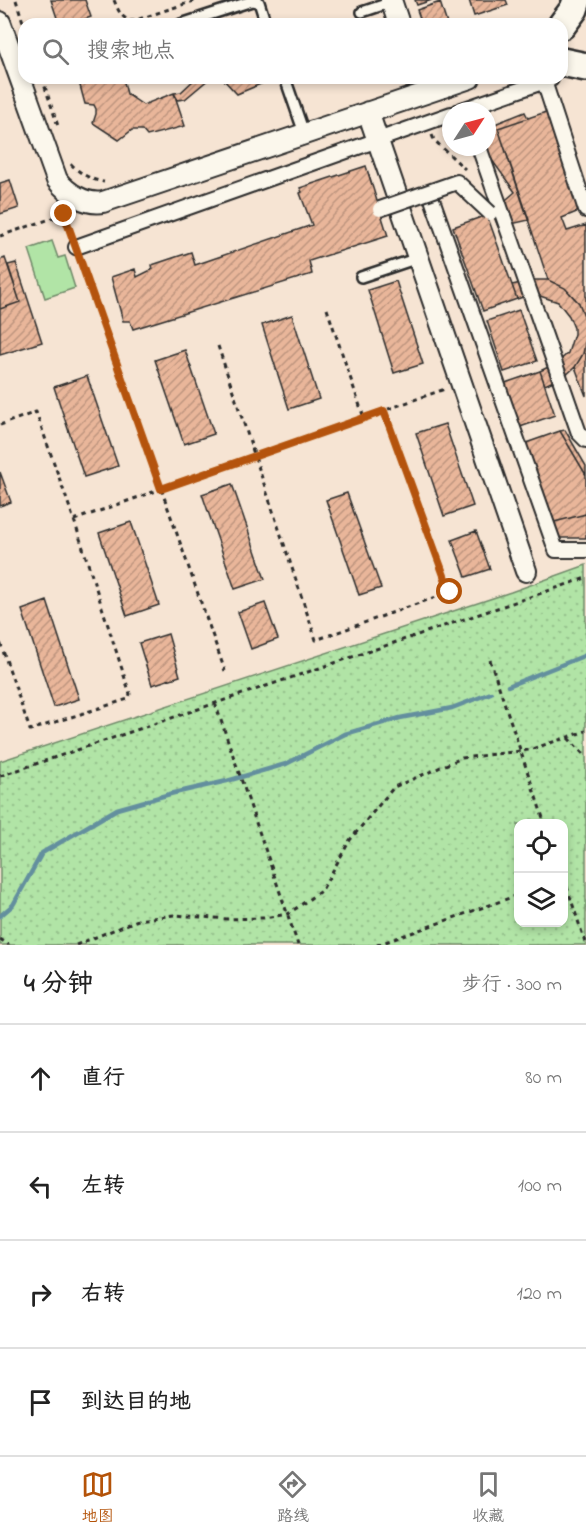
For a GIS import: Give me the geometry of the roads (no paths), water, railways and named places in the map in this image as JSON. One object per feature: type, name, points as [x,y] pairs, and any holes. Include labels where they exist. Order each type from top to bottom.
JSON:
[{"type":"main road","points":[[567,18],[577,0]]},
{"type":"main road","points":[[568,71],[586,67]]},
{"type":"street","points":[[391,1],[397,18]]},
{"type":"street","points":[[0,23],[18,73]]},
{"type":"street","points":[[22,84],[57,180],[66,189],[85,200],[96,203],[368,112],[420,86]]},
{"type":"street","points":[[484,102],[528,84]]},
{"type":"street","points":[[555,84],[586,210]]},
{"type":"street","points":[[368,112],[525,571]]},
{"type":"street","points":[[76,247],[442,117]]},
{"type":"street","points":[[482,156],[579,433],[586,440]]},
{"type":"street","points":[[380,209],[457,182],[490,213]]},
{"type":"street","points":[[433,202],[556,550],[586,550]]},
{"type":"lane","points":[[200,18],[252,1],[259,2],[264,18]]},
{"type":"lane","points":[[362,12],[391,1]]},
{"type":"lane","points":[[287,84],[303,133]]},
{"type":"lane","points":[[361,277],[418,258]]},
{"type":"waterway","points":[[508,686],[586,655]]},
{"type":"waterway","points":[[0,916],[13,905],[42,853],[117,809],[286,764],[345,734],[400,718],[452,708],[491,693]]}]
